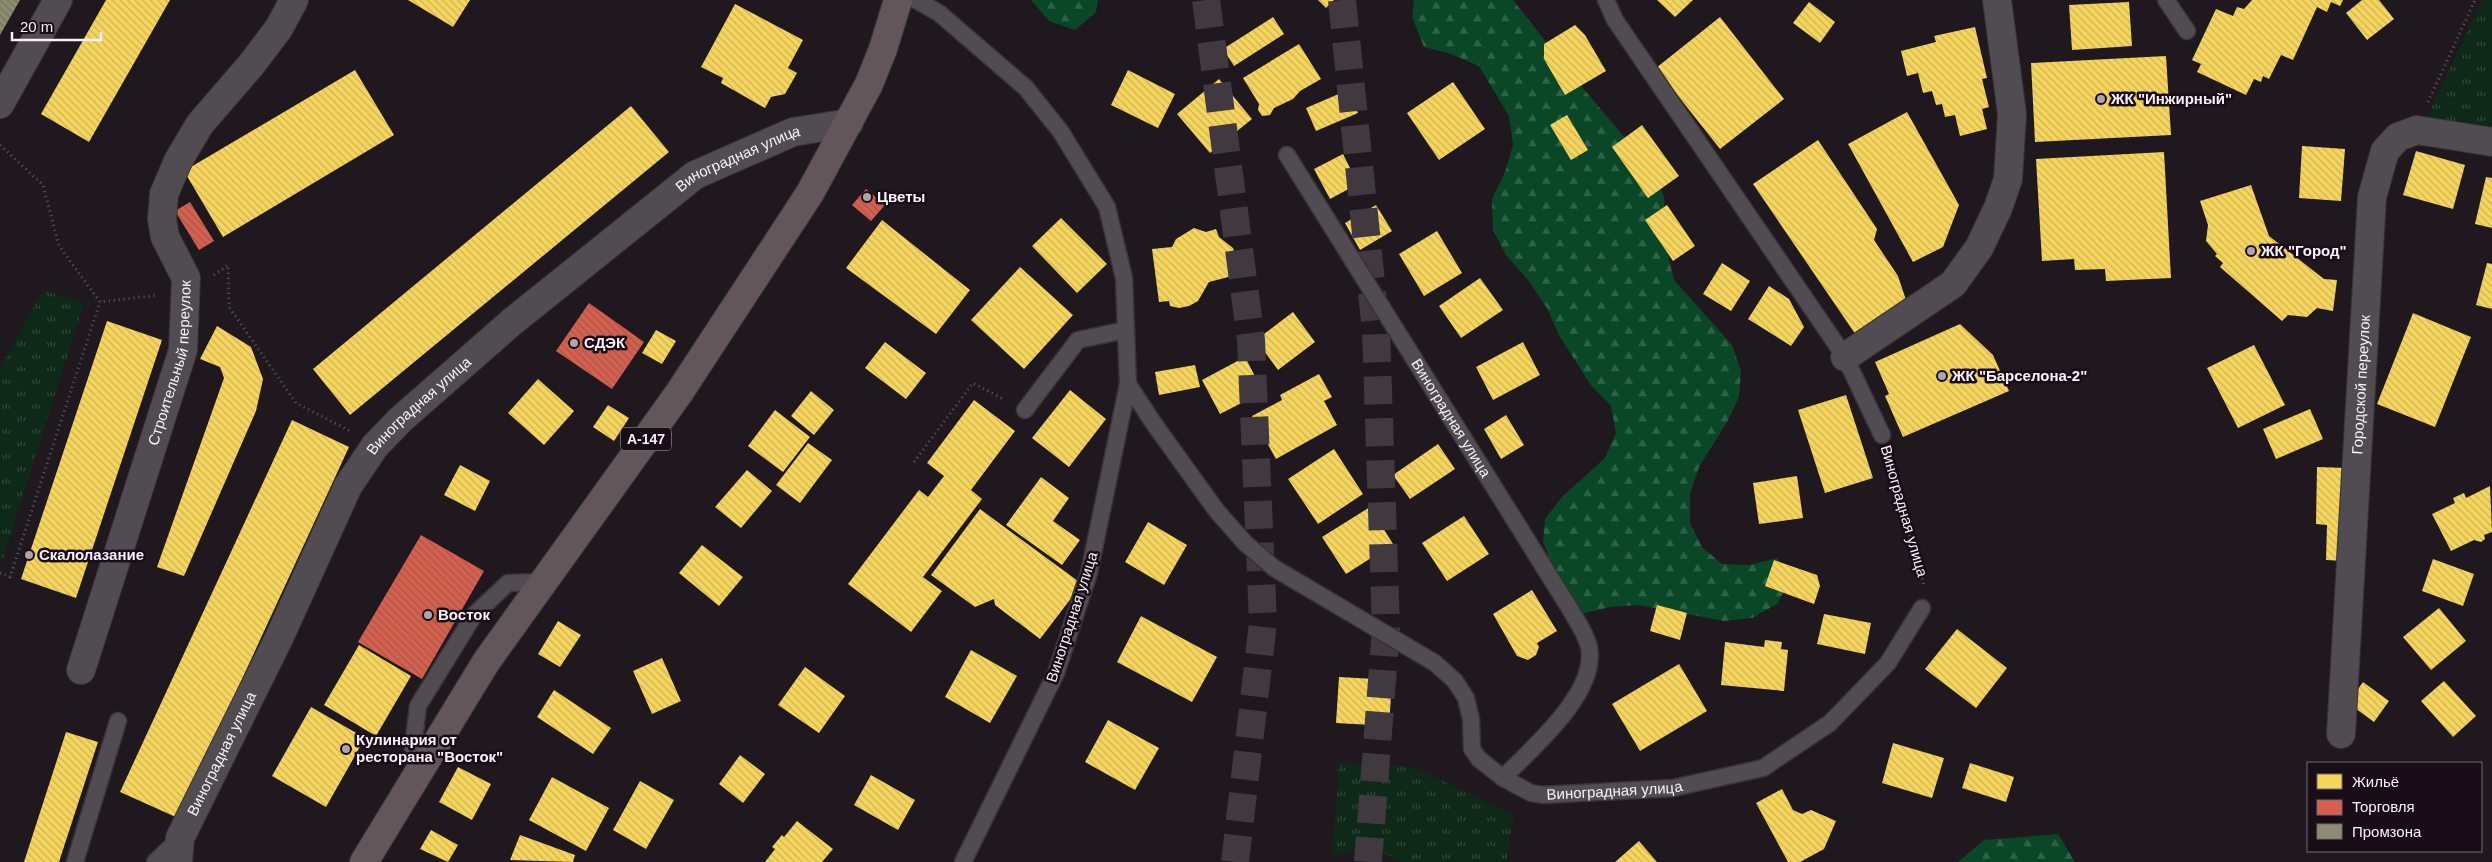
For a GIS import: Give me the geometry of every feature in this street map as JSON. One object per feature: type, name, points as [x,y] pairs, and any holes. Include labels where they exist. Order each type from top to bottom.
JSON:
[{"type":"main road","name":"А-147","points":[[364,862],[420,767],[486,662],[679,393],[810,192],[849,123],[883,49],[898,0]]},
{"type":"street","points":[[0,104],[58,0]]},
{"type":"street","name":"Строительный переулок","points":[[82,670],[183,350],[187,292],[186,278],[165,237],[162,219],[164,194],[178,161],[200,124],[251,65],[279,28],[294,0]]},
{"type":"street","points":[[1845,357],[1954,284],[1979,248],[1998,208],[2008,179],[2012,114],[1997,0]]},
{"type":"street","name":"Виноградная улица","points":[[179,850],[348,486],[375,446],[400,420],[514,321],[694,175],[793,132],[849,123]]},
{"type":"street","points":[[2416,130],[2492,142]]},
{"type":"street","name":"Городской переулок","points":[[2341,734],[2372,197],[2385,151],[2398,137],[2416,130]]},
{"type":"lane","name":"Виноградная улица","points":[[916,0],[939,13],[1026,88],[1061,132],[1091,178],[1107,207],[1124,278],[1128,384],[1089,573],[1056,673],[963,862]]},
{"type":"lane","name":"Виноградная улица","points":[[1606,0],[1615,20],[1845,357],[1882,435]]},
{"type":"lane","points":[[2166,0],[2187,31]]},
{"type":"lane","name":"Виноградная улица","points":[[1288,155],[1565,601],[1589,646],[1590,663],[1584,683],[1547,732],[1504,778]]},
{"type":"lane","points":[[1025,410],[1078,340],[1126,330]]},
{"type":"lane","name":"Виноградная улица","points":[[1128,384],[1152,421],[1216,510],[1245,543],[1274,568],[1436,663],[1455,681],[1466,698],[1471,719],[1472,749],[1479,759],[1504,778],[1532,793],[1558,796],[1673,788],[1762,768],[1830,723],[1888,663],[1922,608]]},
{"type":"lane","points":[[420,767],[414,746],[418,706],[474,615],[508,583],[544,582]]},
{"type":"lane","points":[[76,862],[118,721]]},
{"type":"lane","points":[[155,862],[179,850]]},
{"type":"path","points":[[2416,130],[2438,77],[2475,0]]},
{"type":"path","points":[[0,145],[43,185],[59,246],[100,302]]},
{"type":"path","points":[[100,302],[187,292],[228,265],[229,307],[296,403],[375,446]]},
{"type":"path","points":[[0,573],[10,577],[100,302]]},
{"type":"path","points":[[914,462],[973,383],[1025,410]]},
{"type":"path","name":"Виноградная улица","points":[[1882,435],[1925,582],[1922,608]]},
{"type":"green space","points":[[1031,0],[1098,0],[1096,12],[1075,30],[1049,21]]},
{"type":"green space","points":[[1414,0],[1513,0],[1581,86],[1654,172],[1664,197],[1667,252],[1674,280],[1732,345],[1741,371],[1739,397],[1727,422],[1699,467],[1690,494],[1690,523],[1702,547],[1722,564],[1750,565],[1777,558],[1790,581],[1777,604],[1752,618],[1724,621],[1638,605],[1610,607],[1581,614],[1570,609],[1543,542],[1545,519],[1562,497],[1605,458],[1616,433],[1611,406],[1590,384],[1559,335],[1547,308],[1528,280],[1506,255],[1493,230],[1492,199],[1505,172],[1513,145],[1509,116],[1479,66],[1451,54],[1424,47],[1412,17]]},
{"type":"green space","points":[[2482,0],[2492,0],[2492,127],[2427,117]]},
{"type":"green space","points":[[43,290],[84,303],[3,559],[0,558],[0,368]]},
{"type":"green space","points":[[1339,763],[1413,767],[1514,815],[1506,862],[1402,862],[1381,852],[1365,849],[1351,850],[1332,856]]},
{"type":"green space","points":[[2058,834],[2075,862],[1958,862],[1984,840]]},
{"type":"building: Жильё","points":[[106,0],[170,0],[89,142],[41,114]]},
{"type":"building: Жильё","points":[[408,0],[470,0],[453,27]]},
{"type":"building: Жильё","points":[[1318,0],[1334,0],[1326,8]]},
{"type":"building: Жильё","points":[[1657,0],[1693,0],[1675,17]]},
{"type":"building: Жильё","points":[[2252,0],[2343,0],[2340,6],[2331,2],[2327,12],[2317,7],[2293,60],[2281,55],[2269,79],[2263,76],[2261,82],[2254,79],[2246,95],[2197,72],[2201,64],[2192,60],[2216,9],[2233,16],[2237,7],[2244,9]]},
{"type":"building: Жильё","points":[[2362,0],[2379,0],[2394,19],[2367,40],[2346,13]]},
{"type":"building: Жильё","points":[[1809,2],[1835,22],[1820,43],[1793,23]]},
{"type":"building: Жильё","points":[[2129,2],[2132,46],[2072,50],[2069,5]]},
{"type":"building: Жильё","points":[[735,4],[803,40],[788,68],[797,73],[785,94],[771,97],[765,108],[721,83],[723,78],[701,67]]},
{"type":"building: Жильё","points":[[1273,17],[1284,34],[1234,66],[1223,49]]},
{"type":"building: Жильё","points":[[1720,17],[1784,99],[1720,149],[1656,68]]},
{"type":"building: Жильё","points":[[1575,25],[1585,35],[1606,71],[1565,95],[1544,59],[1544,44]]},
{"type":"building: Жильё","points":[[1975,27],[1987,78],[1982,79],[1989,107],[1982,109],[1987,129],[1960,136],[1955,115],[1945,117],[1942,104],[1936,105],[1932,91],[1923,93],[1918,73],[1907,76],[1901,51],[1936,42],[1934,36]]},
{"type":"building: Жильё","points":[[1299,44],[1321,79],[1300,91],[1293,99],[1274,108],[1270,115],[1262,116],[1258,110],[1259,104],[1243,78]]},
{"type":"building: Жильё","name":"ЖК \"Инжирный\"","points":[[2166,56],[2171,135],[2035,142],[2031,63]]},
{"type":"building: Жильё","points":[[355,70],[394,135],[223,237],[184,171]]},
{"type":"building: Жильё","points":[[1128,70],[1175,94],[1158,128],[1111,105]]},
{"type":"building: Жильё","points":[[1219,79],[1252,119],[1210,153],[1177,114]]},
{"type":"building: Жильё","points":[[1453,82],[1485,129],[1439,160],[1407,113]]},
{"type":"building: Жильё","points":[[1348,90],[1358,113],[1316,131],[1306,108]]},
{"type":"building: Жильё","points":[[631,106],[669,152],[350,415],[313,369]]},
{"type":"building: Жильё","points":[[1907,112],[1959,205],[1943,247],[1913,262],[1848,144]]},
{"type":"building: Жильё","points":[[1567,115],[1588,150],[1571,160],[1550,125]]},
{"type":"building: Жильё","points":[[1642,125],[1679,176],[1648,198],[1612,147]]},
{"type":"building: Жильё","points":[[1818,140],[1877,229],[1874,240],[1898,276],[1908,306],[1860,341],[1753,184]]},
{"type":"building: Жильё","points":[[2302,146],[2345,149],[2341,201],[2299,198]]},
{"type":"building: Жильё","points":[[2416,151],[2465,165],[2453,209],[2403,195]]},
{"type":"building: Жильё","points":[[2164,152],[2171,278],[2106,281],[2105,269],[2075,270],[2074,259],[2042,261],[2036,159]]},
{"type":"building: Жильё","points":[[1343,154],[1358,184],[1330,199],[1314,169]]},
{"type":"building: Жильё","points":[[2486,177],[2492,178],[2492,228],[2475,224]]},
{"type":"building: Жильё","name":"ЖК \"Город\"","points":[[2251,185],[2269,236],[2324,279],[2337,280],[2333,311],[2317,308],[2307,317],[2288,315],[2282,321],[2220,267],[2223,263],[2215,256],[2217,254],[2206,241],[2208,225],[2200,201]]},
{"type":"building: Жильё","points":[[1376,205],[1392,231],[1360,250],[1345,223]]},
{"type":"building: Жильё","points":[[1667,205],[1695,246],[1673,261],[1645,220]]},
{"type":"building: Жильё","points":[[1061,218],[1107,264],[1077,293],[1032,246]]},
{"type":"building: Жильё","points":[[882,220],[970,290],[936,334],[846,268]]},
{"type":"building: Жильё","points":[[1194,228],[1206,232],[1216,229],[1219,237],[1233,248],[1235,253],[1230,268],[1232,276],[1209,282],[1198,301],[1189,306],[1179,308],[1170,306],[1169,301],[1159,302],[1152,249],[1172,247],[1176,239]]},
{"type":"building: Жильё","points":[[1437,231],[1462,273],[1424,296],[1399,254]]},
{"type":"building: Жильё","points":[[1722,263],[1750,281],[1731,311],[1703,294]]},
{"type":"building: Жильё","points":[[2487,263],[2492,264],[2492,309],[2476,305]]},
{"type":"building: Жильё","points":[[1020,267],[1073,315],[1024,369],[971,320]]},
{"type":"building: Жильё","points":[[1480,278],[1503,310],[1461,338],[1439,306]]},
{"type":"building: Жильё","points":[[1769,286],[1789,299],[1804,327],[1791,346],[1748,319]]},
{"type":"building: Жильё","points":[[1293,312],[1315,342],[1278,370],[1256,340]]},
{"type":"building: Жильё","points":[[2413,313],[2471,337],[2435,427],[2377,404]]},
{"type":"building: Жильё","points":[[107,321],[162,340],[76,598],[21,579]]},
{"type":"building: Жильё","name":"ЖК \"Барселона-2\"","points":[[1960,324],[1993,355],[2009,391],[1903,437],[1885,396],[1889,394],[1875,362]]},
{"type":"building: Жильё","points":[[217,326],[251,347],[263,379],[256,411],[184,576],[157,567],[224,378],[220,367],[200,359]]},
{"type":"building: Жильё","points":[[656,330],[676,341],[662,364],[642,353]]},
{"type":"building: Жильё","points":[[885,342],[926,373],[906,399],[865,368]]},
{"type":"building: Жильё","points":[[1523,342],[1540,375],[1493,400],[1476,367]]},
{"type":"building: Жильё","points":[[2254,345],[2285,405],[2238,428],[2207,368]]},
{"type":"building: Жильё","points":[[1245,357],[1263,392],[1220,414],[1202,380]]},
{"type":"building: Жильё","points":[[1195,365],[1200,387],[1159,395],[1155,372]]},
{"type":"building: Жильё","points":[[1319,374],[1332,397],[1324,401],[1337,425],[1276,459],[1252,416],[1282,400],[1280,395]]},
{"type":"building: Жильё","points":[[538,379],[574,411],[544,445],[508,413]]},
{"type":"building: Жильё","points":[[1070,390],[1106,419],[1069,467],[1032,438]]},
{"type":"building: Жильё","points":[[811,391],[834,410],[814,435],[791,416]]},
{"type":"building: Жильё","points":[[1846,395],[1873,478],[1825,493],[1798,410]]},
{"type":"building: Жильё","points":[[974,400],[1015,431],[971,490],[982,499],[923,577],[942,591],[911,632],[848,584],[919,490],[928,497],[944,476],[927,463]]},
{"type":"building: Жильё","points":[[608,405],[629,418],[614,441],[593,427]]},
{"type":"building: Жильё","points":[[2310,409],[2323,439],[2276,459],[2263,429]]},
{"type":"building: Жильё","points":[[775,410],[810,437],[783,472],[748,446]]},
{"type":"building: Жильё","points":[[1506,415],[1524,445],[1501,459],[1484,429]]},
{"type":"building: Жильё","points":[[292,420],[349,447],[178,818],[120,792]]},
{"type":"building: Жильё","points":[[808,443],[832,460],[800,503],[776,485]]},
{"type":"building: Жильё","points":[[1438,444],[1455,469],[1410,499],[1393,475]]},
{"type":"building: Жильё","points":[[1334,449],[1363,494],[1318,524],[1288,479]]},
{"type":"building: Жильё","points":[[460,465],[490,481],[475,511],[444,495]]},
{"type":"building: Жильё","points":[[2317,467],[2347,468],[2345,561],[2326,560],[2327,525],[2316,524]]},
{"type":"building: Жильё","points":[[747,470],[772,491],[741,528],[715,507]]},
{"type":"building: Жильё","points":[[1797,476],[1803,518],[1759,524],[1753,483]]},
{"type":"building: Жильё","points":[[1041,477],[1069,498],[1053,521],[1080,540],[1062,565],[1006,525]]},
{"type":"building: Жильё","points":[[2490,486],[2492,532],[2484,535],[2485,539],[2481,542],[2474,540],[2451,551],[2432,514],[2455,503],[2453,498],[2464,493],[2466,498]]},
{"type":"building: Жильё","points":[[1370,507],[1393,544],[1346,574],[1322,537]]},
{"type":"building: Жильё","points":[[980,509],[1082,584],[1040,639],[995,605],[994,599],[975,607],[931,575]]},
{"type":"building: Жильё","points":[[1464,516],[1489,554],[1447,581],[1422,543]]},
{"type":"building: Жильё","points":[[1148,522],[1187,545],[1164,585],[1125,562]]},
{"type":"building: Жильё","points":[[702,545],[743,577],[719,606],[679,573]]},
{"type":"building: Жильё","points":[[2433,559],[2474,574],[2463,606],[2422,591]]},
{"type":"building: Жильё","points":[[1774,560],[1817,575],[1820,586],[1814,604],[1765,586]]},
{"type":"building: Жильё","points":[[1532,590],[1557,631],[1537,643],[1539,647],[1536,655],[1528,660],[1517,656],[1493,614]]},
{"type":"building: Жильё","points":[[1657,605],[1687,613],[1680,640],[1650,631]]},
{"type":"building: Жильё","points":[[2439,608],[2466,641],[2431,670],[2403,637]]},
{"type":"building: Жильё","points":[[1824,614],[1871,623],[1865,654],[1817,644]]},
{"type":"building: Жильё","points":[[1141,616],[1217,657],[1192,702],[1117,662]]},
{"type":"building: Жильё","points":[[558,621],[581,635],[560,667],[538,654]]},
{"type":"building: Жильё","points":[[1957,629],[2007,668],[1976,708],[1925,669]]},
{"type":"building: Жильё","points":[[1765,640],[1782,642],[1781,649],[1788,650],[1784,691],[1721,685],[1725,642],[1764,647]]},
{"type":"building: Жильё","points":[[359,645],[411,676],[376,736],[324,705]]},
{"type":"building: Жильё","points":[[971,650],[1017,676],[990,723],[945,697]]},
{"type":"building: Жильё","points":[[662,658],[681,701],[652,714],[633,671]]},
{"type":"building: Жильё","points":[[1679,664],[1707,711],[1640,751],[1612,704]]},
{"type":"building: Жильё","points":[[805,667],[845,696],[819,733],[778,705]]},
{"type":"building: Жильё","points":[[1339,677],[1392,680],[1389,726],[1336,723]]},
{"type":"building: Жильё","points":[[2444,681],[2476,716],[2453,737],[2421,701]]},
{"type":"building: Жильё","points":[[2363,682],[2389,701],[2374,722],[2348,703]]},
{"type":"building: Жильё","points":[[554,690],[611,728],[593,754],[537,717]]},
{"type":"building: Жильё","points":[[311,707],[365,738],[326,807],[272,776]]},
{"type":"building: Жильё","points":[[1108,720],[1159,748],[1135,790],[1085,762]]},
{"type":"building: Жильё","points":[[66,732],[98,742],[59,862],[24,862]]},
{"type":"building: Жильё","points":[[1893,743],[1944,758],[1932,798],[1882,783]]},
{"type":"building: Жильё","points":[[740,755],[765,774],[743,803],[719,784]]},
{"type":"building: Жильё","points":[[1970,763],[2014,777],[2006,802],[1962,788]]},
{"type":"building: Жильё","points":[[458,767],[491,784],[472,820],[439,802]]},
{"type":"building: Жильё","points":[[871,775],[915,800],[898,830],[854,805]]},
{"type":"building: Жильё","points":[[552,777],[609,808],[586,851],[529,820]]},
{"type":"building: Жильё","points":[[640,781],[674,800],[646,849],[613,830]]},
{"type":"building: Жильё","points":[[1782,789],[1793,810],[1802,814],[1811,810],[1836,821],[1824,849],[1800,862],[1788,862],[1756,803]]},
{"type":"building: Жильё","points":[[797,821],[833,849],[822,862],[765,862],[775,849],[772,847],[782,835],[784,837]]},
{"type":"building: Жильё","points":[[431,830],[458,845],[448,862],[420,849]]},
{"type":"building: Жильё","points":[[520,835],[575,855],[573,862],[510,860]]},
{"type":"building: Жильё","points":[[1639,841],[1657,862],[1615,862]]},
{"type":"building: Торговля","name":"Цветы","points":[[866,189],[885,205],[871,221],[852,205]]},
{"type":"building: Торговля","points":[[190,202],[214,241],[199,250],[175,211]]},
{"type":"building: Торговля","points":[[589,303],[644,342],[612,389],[556,351]]},
{"type":"building: Торговля","points":[[421,535],[484,571],[422,679],[358,642]]},
{"type":"building: Промзона","points":[[0,0],[20,0],[0,35]]},
{"type":"tunnel","points":[[1206,0],[1251,340],[1263,623],[1235,862]]},
{"type":"tunnel","points":[[1342,0],[1376,331],[1386,629],[1368,862]]},
{"type":"place","name":"ЖК \"Инжирный\"","points":[[2101,99]]},
{"type":"place","name":"Цветы","points":[[867,197]]},
{"type":"place","name":"ЖК \"Город\"","points":[[2251,251]]},
{"type":"place","name":"СДЭК","points":[[574,343]]},
{"type":"place","name":"ЖК \"Барселона-2\"","points":[[1942,376]]},
{"type":"place","name":"Скалолазание","points":[[29,555]]},
{"type":"place","name":"Восток","points":[[428,615]]},
{"type":"place","name":"Кулинария от ресторана \"Восток\"","points":[[346,749]]}]
